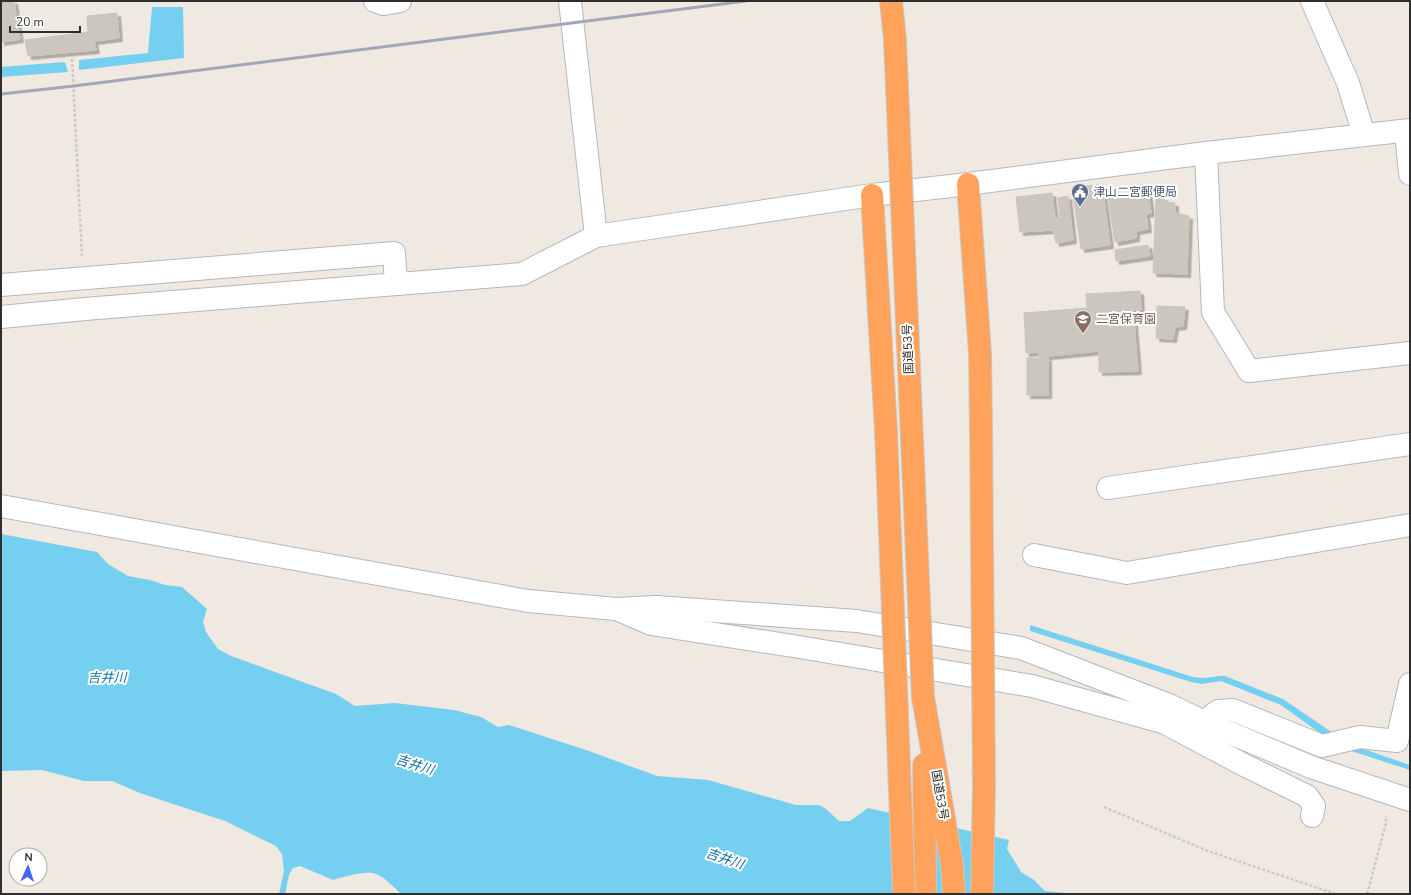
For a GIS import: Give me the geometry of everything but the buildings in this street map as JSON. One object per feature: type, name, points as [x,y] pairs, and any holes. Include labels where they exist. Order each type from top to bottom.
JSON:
[{"type":"highway","name":"国道53号","points":[[891,1],[895,48],[924,697],[925,894]]},
{"type":"highway","points":[[968,184],[980,353],[984,785],[982,894]]},
{"type":"highway","points":[[872,195],[886,431],[904,894]]},
{"type":"highway","name":"国道53号","points":[[924,697],[952,865],[954,894]]},
{"type":"street","points":[[375,1],[384,4],[400,1]]},
{"type":"street","points":[[570,1],[596,236]]},
{"type":"street","points":[[1312,1],[1348,83],[1364,135]]},
{"type":"street","points":[[1,317],[522,274],[596,236],[872,195],[1206,153],[1408,130],[1410,174]]},
{"type":"street","points":[[1206,153],[1213,312],[1249,371],[1410,352]]},
{"type":"street","points":[[1,285],[394,253],[396,284]]},
{"type":"street","points":[[83,278],[85,309]]},
{"type":"street","points":[[1108,488],[1410,444]]},
{"type":"street","points":[[1,506],[528,601],[616,609],[656,607],[857,621],[1021,648],[1169,705],[1204,722],[1311,767],[1410,800]]},
{"type":"street","points":[[1034,555],[1127,572],[1410,525]]},
{"type":"street","points":[[616,609],[652,624],[1032,686],[1162,722],[1307,796],[1314,806],[1312,816]]},
{"type":"street","points":[[1162,722],[1204,722],[1218,711],[1233,710],[1322,746],[1360,736],[1398,741],[1410,684]]},
{"type":"path","points":[[72,60],[83,278]]},
{"type":"path","points":[[1368,894],[1386,823],[1387,803],[1385,792]]},
{"type":"path","points":[[1104,807],[1208,851],[1336,894]]},
{"type":"water","points":[[152,7],[183,7],[184,58],[79,70],[79,60],[148,53]]},
{"type":"water","points":[[65,62],[68,72],[1,77],[1,67]]},
{"type":"water","name":"吉井川","points":[[1,534],[97,552],[108,564],[128,576],[150,580],[165,585],[182,587],[207,609],[203,622],[206,632],[218,649],[231,656],[336,694],[355,706],[395,703],[454,710],[481,717],[498,727],[509,725],[589,751],[657,776],[708,780],[796,805],[819,805],[826,809],[839,821],[850,821],[868,808],[1009,840],[1007,849],[1021,872],[1034,880],[1045,891],[1091,894],[401,894],[386,880],[376,874],[361,873],[333,880],[300,866],[293,868],[289,875],[285,894],[279,894],[284,871],[282,854],[276,846],[225,821],[140,793],[112,781],[84,781],[42,770],[1,771]]},
{"type":"water","points":[[1030,625],[1193,677],[1203,678],[1225,676],[1283,699],[1349,744],[1410,765],[1410,770],[1339,747],[1281,705],[1221,681],[1201,684],[1191,682],[1030,631]]},
{"type":"railway","points":[[1,94],[746,1]]},
{"type":"place","name":"津山二宮郵便局","points":[[1080,207]]},
{"type":"place","name":"二宮保育園","points":[[1083,334]]}]
